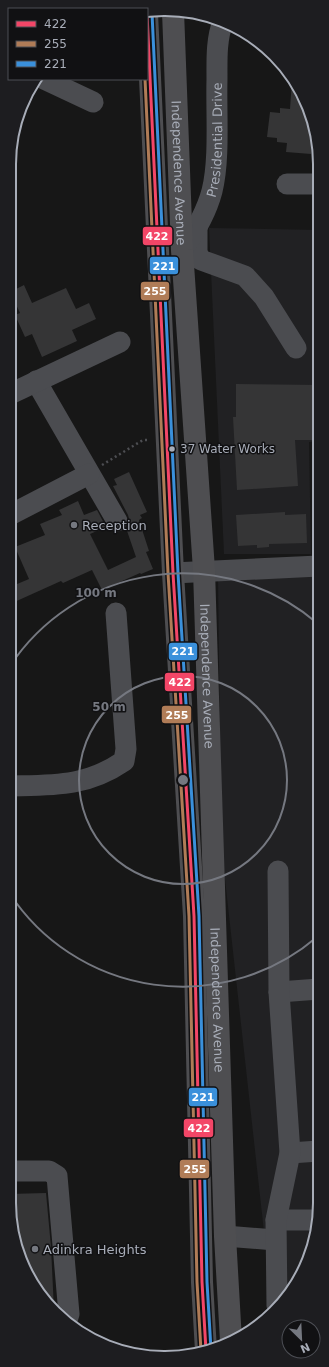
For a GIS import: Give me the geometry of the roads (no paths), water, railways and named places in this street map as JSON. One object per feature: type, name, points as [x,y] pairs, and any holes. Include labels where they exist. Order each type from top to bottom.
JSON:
[{"type":"highway","name":"Independence Avenue","points":[[173,16],[182,250],[204,570],[225,1236],[231,1336]]},
{"type":"highway","name":"Independence Avenue","points":[[148,34],[173,572],[194,916],[202,1282],[206,1345]]},
{"type":"street","name":"Presidential Drive","points":[[182,250],[197,229],[212,191],[215,170],[217,65],[221,27]]},
{"type":"street","points":[[46,80],[93,102]]},
{"type":"street","points":[[287,184],[313,184]]},
{"type":"street","points":[[197,229],[197,253],[201,260],[245,276],[264,298],[296,348]]},
{"type":"street","points":[[16,391],[120,342]]},
{"type":"street","points":[[36,381],[117,520]]},
{"type":"street","points":[[16,512],[89,474]]},
{"type":"street","points":[[173,572],[313,566]]},
{"type":"street","points":[[16,786],[67,785],[92,778],[113,769],[124,761],[126,749],[116,613]]},
{"type":"street","points":[[278,871],[279,992],[290,1153],[276,1220],[275,1240],[282,1293]]},
{"type":"street","points":[[279,992],[313,989]]},
{"type":"street","points":[[290,1153],[313,1151]]},
{"type":"street","points":[[16,1172],[49,1171],[57,1176],[69,1315]]},
{"type":"street","points":[[276,1220],[312,1220]]},
{"type":"street","points":[[225,1236],[275,1240]]},
{"type":"place","name":"37 Water Works","points":[[172,449]]},
{"type":"place","name":"Reception","points":[[74,525]]},
{"type":"place","name":"Adinkra Heights","points":[[35,1249]]}]
